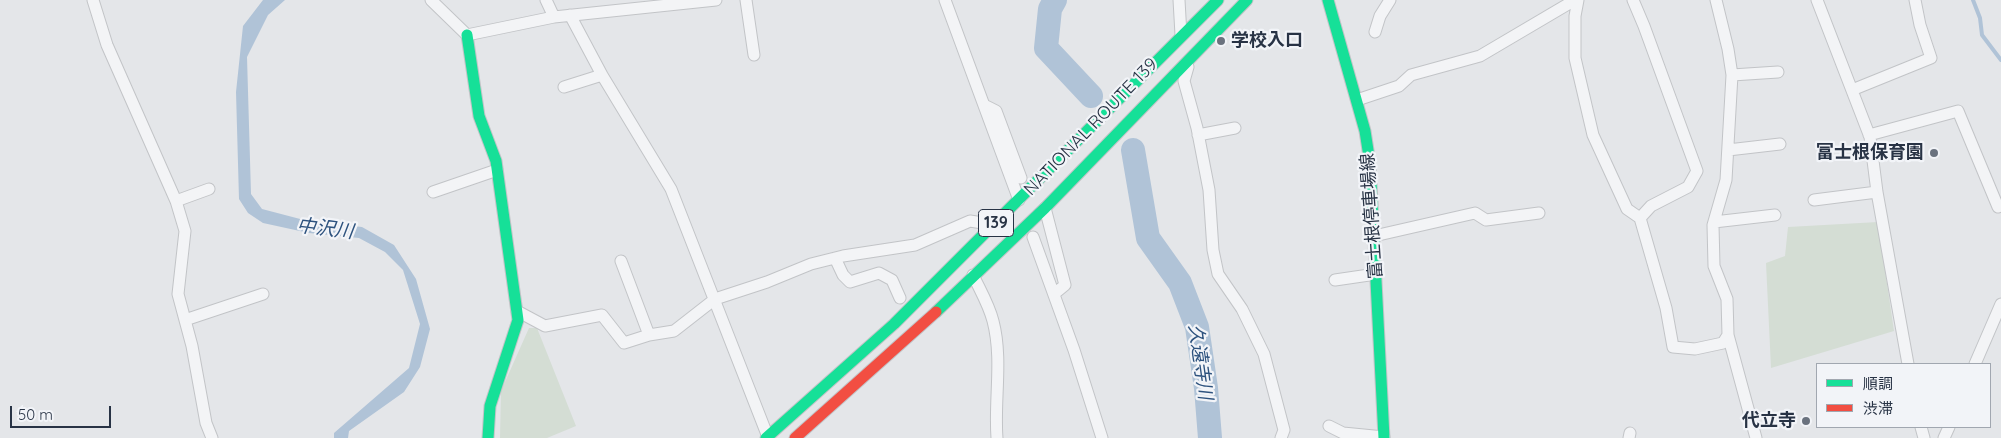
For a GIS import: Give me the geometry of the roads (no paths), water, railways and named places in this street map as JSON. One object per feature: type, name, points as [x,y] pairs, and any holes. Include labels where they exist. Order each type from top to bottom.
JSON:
[{"type":"main road","name":"NATIONAL ROUTE 139","points":[[767,437],[894,324],[1218,0]]},
{"type":"main road","name":"NATIONAL ROUTE 139","points":[[795,438],[918,329],[1045,208],[1247,0]]},
{"type":"main road","name":"富士根停車場線","points":[[1328,0],[1365,131],[1370,163],[1384,437]]},
{"type":"main road","points":[[467,35],[479,116],[496,160],[518,320],[514,340],[493,389],[489,409],[488,438]]},
{"type":"street","points":[[93,0],[107,45],[176,202],[185,231],[178,294],[192,346],[206,423],[212,438]]},
{"type":"street","points":[[431,0],[467,35],[554,17],[716,0]]},
{"type":"street","points":[[546,0],[554,17]]},
{"type":"street","points":[[746,0],[754,55]]},
{"type":"street","points":[[946,0],[1019,200]]},
{"type":"street","points":[[1179,0],[1181,35]]},
{"type":"street","points":[[1376,32],[1380,16],[1390,0]]},
{"type":"street","points":[[1357,100],[1399,86],[1411,75],[1480,56],[1576,0]]},
{"type":"street","points":[[1576,0],[1575,58],[1593,135],[1627,210],[1640,218],[1666,308],[1673,347],[1695,349],[1723,343],[1728,335]]},
{"type":"street","points":[[1633,0],[1697,171],[1688,187],[1651,206],[1640,218]]},
{"type":"street","points":[[1716,0],[1728,49],[1732,75],[1726,180],[1714,222],[1714,266],[1727,299],[1728,335],[1756,438]]},
{"type":"street","points":[[1817,0],[1869,135],[1877,192],[1908,363]]},
{"type":"street","points":[[1852,90],[1931,58],[1920,25],[1915,0]]},
{"type":"street","points":[[570,15],[602,75],[671,189],[767,437]]},
{"type":"street","points":[[1190,57],[1184,80],[1210,190],[1213,250],[1218,274],[1242,309],[1264,354],[1284,430],[1281,438]]},
{"type":"street","points":[[1732,75],[1778,72]]},
{"type":"street","points":[[564,87],[602,75]]},
{"type":"street","points":[[986,106],[996,111],[1021,178]]},
{"type":"street","points":[[1869,135],[1958,111],[1998,207],[2001,206]]},
{"type":"street","points":[[1198,136],[1235,128]]},
{"type":"street","points":[[1728,150],[1780,144]]},
{"type":"street","points":[[433,192],[497,170]]},
{"type":"street","points":[[176,202],[209,189]]},
{"type":"street","points":[[1814,200],[1877,192]]},
{"type":"street","points":[[1045,208],[1065,285],[1054,294]]},
{"type":"street","points":[[1374,236],[1475,213],[1486,220],[1539,213]]},
{"type":"street","points":[[1714,222],[1775,215]]},
{"type":"street","points":[[517,311],[545,326],[602,315],[624,343],[649,335],[674,331],[715,299],[767,282],[811,264],[835,258],[915,245],[970,221],[995,225]]},
{"type":"street","points":[[1033,237],[1074,350],[1102,438]]},
{"type":"street","points":[[835,258],[843,275],[850,282],[879,273],[892,280],[900,298]]},
{"type":"street","points":[[621,261],[649,335]]},
{"type":"street","points":[[1335,280],[1376,274]]},
{"type":"street","points":[[973,275],[993,321],[996,336],[998,359],[997,438]]},
{"type":"street","points":[[185,320],[263,294]]},
{"type":"street","points":[[1975,363],[2001,304]]},
{"type":"street","points":[[1330,426],[1343,433],[1384,437]]},
{"type":"water","name":"中沢川","points":[[263,0],[285,0],[268,15],[247,57],[251,194],[262,209],[304,220],[362,227],[394,245],[416,279],[430,329],[420,367],[404,392],[349,431],[348,438],[334,438],[334,433],[409,368],[420,324],[403,270],[385,252],[359,238],[309,233],[263,223],[248,213],[239,199],[236,92],[243,26]]},
{"type":"waterway","name":"久遠寺川","points":[[1055,0],[1050,9],[1046,48],[1091,96]]},
{"type":"waterway","points":[[1973,0],[1980,18],[1982,35],[2001,60]]},
{"type":"waterway","name":"久遠寺川","points":[[1133,150],[1148,238],[1180,283],[1197,327],[1206,388],[1210,438]]},
{"type":"place","name":"学校入口","points":[[1221,41]]},
{"type":"place","name":"富士根保育園","points":[[1934,153]]},
{"type":"place","name":"代立寺","points":[[1806,421]]}]
